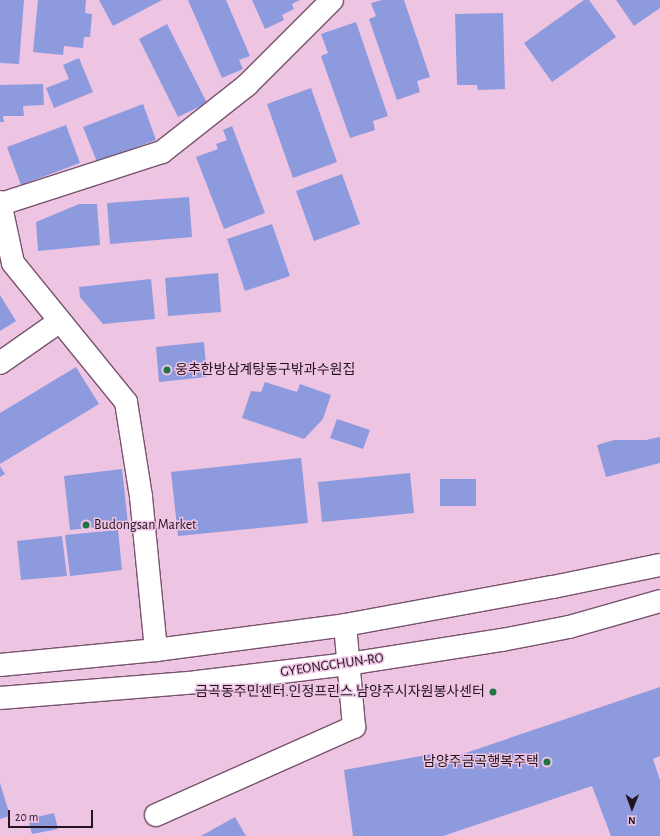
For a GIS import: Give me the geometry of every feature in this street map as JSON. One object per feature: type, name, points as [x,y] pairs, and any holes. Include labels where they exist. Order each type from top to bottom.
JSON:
[{"type":"street","points":[[156,650],[140,496],[126,402],[14,263],[0,203],[162,152],[247,85],[332,0]]},
{"type":"street","points":[[0,363],[60,321]]},
{"type":"street","points":[[0,665],[156,650],[345,625],[553,587],[660,565]]},
{"type":"street","name":"GYEONGCHUN-RO","points":[[6,700],[197,682],[348,664],[502,640],[569,627],[660,601]]},
{"type":"street","points":[[156,815],[354,727],[345,625]]},
{"type":"building","points":[[0,0],[24,0],[19,64],[0,63]]},
{"type":"building","points":[[38,0],[86,0],[85,13],[92,14],[90,37],[84,37],[83,48],[64,46],[63,55],[33,52]]},
{"type":"building","points":[[99,0],[162,0],[113,26]]},
{"type":"building","points":[[188,0],[226,0],[250,56],[239,60],[243,69],[222,78]]},
{"type":"building","points":[[252,0],[300,0],[292,4],[294,9],[282,15],[284,20],[265,29]]},
{"type":"building","points":[[382,0],[404,0],[430,77],[417,81],[420,92],[397,100],[369,19],[376,16],[371,3]]},
{"type":"building","points":[[584,0],[589,0],[616,37],[552,82],[524,43]]},
{"type":"building","points":[[616,0],[660,0],[660,8],[634,26]]},
{"type":"building","points":[[503,13],[505,89],[478,90],[477,85],[457,85],[455,14]]},
{"type":"building","points":[[356,22],[388,116],[373,121],[375,130],[350,138],[321,56],[328,53],[321,34]]},
{"type":"building","points":[[167,24],[207,103],[178,117],[139,39]]},
{"type":"building","points":[[79,58],[93,92],[54,108],[46,88],[69,79],[63,65]]},
{"type":"building","points":[[43,84],[44,105],[23,106],[24,116],[3,116],[4,122],[0,122],[0,85]]},
{"type":"building","points":[[311,88],[337,162],[293,178],[267,104]]},
{"type":"building","points":[[143,104],[156,140],[97,162],[83,127]]},
{"type":"building","points":[[66,125],[80,163],[21,185],[7,147]]},
{"type":"building","points":[[232,126],[265,213],[224,229],[196,157],[218,149],[216,144],[227,140],[223,130]]},
{"type":"building","points":[[342,174],[360,224],[314,241],[296,191]]},
{"type":"building","points":[[189,197],[192,237],[110,244],[107,203]]},
{"type":"building","points":[[79,204],[97,204],[100,245],[38,251],[36,222]]},
{"type":"building","points":[[272,224],[290,276],[245,291],[227,239]]},
{"type":"building","points":[[218,273],[221,312],[168,316],[165,278]]},
{"type":"building","points":[[151,279],[155,319],[103,324],[80,297],[79,287]]},
{"type":"building","points":[[0,295],[16,321],[0,331]]},
{"type":"building","points":[[204,342],[207,377],[159,382],[156,347]]},
{"type":"building","points":[[76,367],[99,404],[0,464],[0,413]]},
{"type":"building","points":[[265,382],[297,392],[300,384],[331,395],[323,419],[304,439],[242,418],[251,391],[261,392]]},
{"type":"building","points":[[337,419],[370,430],[363,449],[330,438]]},
{"type":"building","points":[[660,437],[660,463],[606,477],[597,445],[614,440],[646,440]]},
{"type":"building","points":[[301,458],[308,523],[178,536],[171,472]]},
{"type":"building","points":[[0,466],[5,474],[0,477]]},
{"type":"building","points":[[122,469],[128,524],[70,530],[64,476]]},
{"type":"building","points":[[410,473],[414,513],[322,522],[318,482]]},
{"type":"building","points":[[440,479],[476,479],[476,506],[440,506]]},
{"type":"building","points":[[118,530],[122,570],[70,576],[65,535]]},
{"type":"building","points":[[62,536],[67,576],[21,580],[17,541]]},
{"type":"building","name":"남양주금곡행복주택","points":[[660,687],[660,756],[653,759],[660,780],[660,836],[611,836],[592,786],[443,836],[353,836],[344,770],[432,754],[433,764]]},
{"type":"building","points":[[0,783],[10,816],[0,819]]},
{"type":"building","points":[[54,813],[58,829],[32,834],[28,819]]},
{"type":"building","points":[[235,817],[246,836],[201,836]]},
{"type":"place","name":"웅추한방삼계탕동구밖과수원집","points":[[167,370]]},
{"type":"place","name":"Budongsan Market","points":[[86,525]]},
{"type":"place","name":"금곡동주민센터.인정프린스.남양주시자원봉사센터","points":[[493,692]]},
{"type":"place","name":"남양주금곡행복주택","points":[[547,762]]}]
